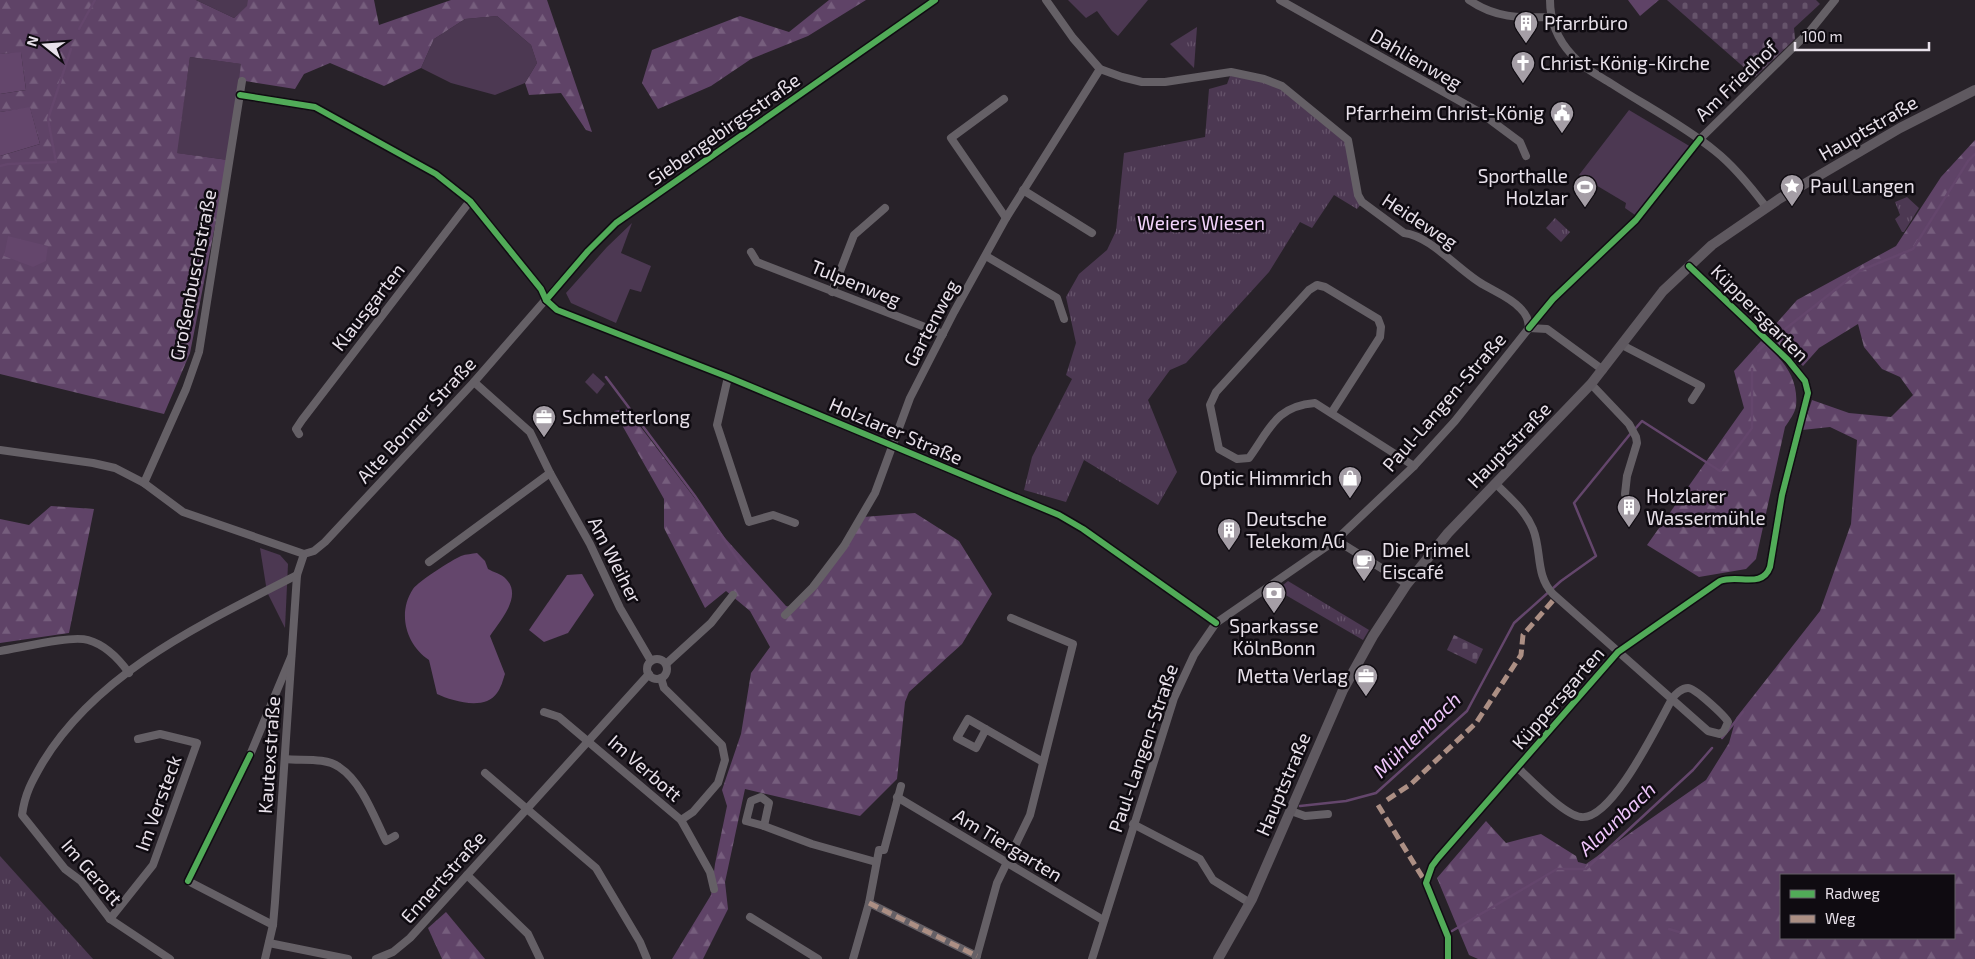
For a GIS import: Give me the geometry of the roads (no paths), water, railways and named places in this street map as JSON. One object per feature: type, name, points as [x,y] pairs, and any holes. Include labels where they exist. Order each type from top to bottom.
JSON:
[{"type":"main road","name":"Hauptstraße","points":[[1218,959],[1250,903],[1343,690],[1373,636],[1407,584],[1448,533],[1591,384],[1663,291],[1712,245],[1766,207],[1900,128],[1975,90]]},
{"type":"street","name":"Siebengebirgsstraße","points":[[546,300],[588,250],[616,223],[935,0]]},
{"type":"street","points":[[1046,0],[1073,38],[1100,69]]},
{"type":"street","name":"Dahlienweg","points":[[1282,0],[1481,114],[1520,142],[1526,156]]},
{"type":"street","points":[[1469,0],[1488,12],[1503,16],[1550,17]]},
{"type":"street","points":[[1550,0],[1550,17],[1561,40],[1572,55],[1586,68],[1700,139],[1717,152],[1740,175],[1766,207]]},
{"type":"street","name":"Am Friedhof","points":[[1700,139],[1810,31],[1835,0]]},
{"type":"street","name":"Gartenweg","points":[[785,615],[813,586],[844,546],[875,493],[910,398],[943,334],[1006,218],[1100,69]]},
{"type":"street","name":"Heideweg","points":[[1100,69],[1142,82],[1165,82],[1231,72],[1264,79],[1282,86],[1348,140],[1358,196],[1362,202],[1404,233],[1412,234],[1484,285],[1518,306],[1528,317],[1529,328]]},
{"type":"street","name":"Großenbuschstraße","points":[[141,481],[186,389],[199,352],[242,81]]},
{"type":"street","points":[[240,95],[315,107],[436,174],[470,201],[541,289],[546,300]]},
{"type":"street","points":[[1004,99],[951,138],[1006,218]]},
{"type":"street","points":[[1023,190],[1092,233]]},
{"type":"street","name":"Klausgarten","points":[[299,434],[296,429],[302,420],[470,201]]},
{"type":"street","points":[[832,292],[854,235],[885,208]]},
{"type":"street","name":"Tulpenweg","points":[[751,252],[758,262],[943,334]]},
{"type":"street","points":[[986,256],[1057,298],[1064,319]]},
{"type":"street","name":"Küppersgarten","points":[[1448,959],[1448,937],[1426,883],[1428,875],[1438,858],[1618,652],[1720,581],[1733,578],[1758,580],[1766,575],[1770,567],[1782,495],[1808,393],[1805,381],[1788,360],[1689,266]]},
{"type":"street","points":[[1332,412],[1380,336],[1381,327],[1378,319],[1325,287],[1316,285],[1309,290],[1216,392],[1210,405],[1219,449],[1237,460],[1249,458],[1282,413],[1290,407],[1315,403],[1332,412],[1414,466]]},
{"type":"street","name":"Holzlarer Straße","points":[[546,300],[557,310],[573,317],[728,377],[1058,515],[1096,538],[1216,623]]},
{"type":"street","name":"Alte Bonner Straße","points":[[304,554],[314,551],[325,542],[474,382],[546,300]]},
{"type":"street","points":[[1529,328],[1547,329],[1603,370]]},
{"type":"street","name":"Paul-Langen-Straße","points":[[1092,959],[1133,824],[1179,686],[1194,656],[1216,623],[1336,540],[1414,466],[1455,421],[1529,328]]},
{"type":"street","points":[[1622,345],[1701,386],[1692,400]]},
{"type":"street","points":[[728,377],[717,424],[749,522],[773,515],[795,523]]},
{"type":"street","name":"Am Weiher","points":[[474,382],[530,432],[550,473],[590,544],[620,608],[651,661]]},
{"type":"street","points":[[1591,384],[1629,424],[1636,437],[1637,443],[1627,476],[1625,494]]},
{"type":"street","points":[[0,450],[93,463],[115,468],[141,481],[183,512],[304,554]]},
{"type":"street","points":[[429,562],[550,473]]},
{"type":"street","points":[[1496,484],[1521,509],[1533,530],[1538,563],[1544,583],[1553,594],[1618,652],[1672,699],[1708,731],[1720,734],[1727,727],[1728,722],[1724,715],[1693,689],[1683,690],[1672,699],[1622,785],[1599,811],[1588,816],[1580,817],[1568,812],[1518,768]]},
{"type":"street","points":[[1336,540],[1407,584]]},
{"type":"street","name":"Kautexstraße","points":[[265,959],[273,925],[286,759],[297,575],[304,554]]},
{"type":"street","points":[[0,651],[84,639],[116,656],[129,673],[184,634],[297,575]]},
{"type":"street","points":[[666,664],[711,623],[733,595]]},
{"type":"street","points":[[869,903],[976,957],[998,883],[1030,815],[1073,644],[1011,618]]},
{"type":"street","points":[[250,755],[292,654]]},
{"type":"street","points":[[661,660],[666,664],[667,672],[661,678],[654,678],[649,674],[648,666],[651,661],[661,660]]},
{"type":"street","name":"Im Gerott","points":[[129,673],[90,703],[57,740],[25,794],[22,814],[65,869],[81,881],[110,918],[170,959]]},
{"type":"street","name":"Ennertstraße","points":[[376,959],[393,952],[410,938],[587,740],[649,674]]},
{"type":"street","name":"Im Verbott","points":[[661,678],[664,688],[722,745],[725,760],[718,783],[693,812],[681,820]]},
{"type":"street","points":[[544,712],[560,717],[587,740]]},
{"type":"street","points":[[986,729],[1042,762]]},
{"type":"street","name":"Im Versteck","points":[[110,918],[153,865],[197,743],[160,734],[138,740]]},
{"type":"street","name":"Im Verbott","points":[[587,740],[681,820],[710,872],[714,890]]},
{"type":"street","points":[[286,759],[323,762],[338,766],[356,784],[386,841],[395,836]]},
{"type":"street","points":[[485,773],[596,868],[648,959]]},
{"type":"street","points":[[853,959],[869,903],[879,850],[884,850],[901,786]]},
{"type":"street","name":"Am Tiergarten","points":[[896,800],[1103,920]]},
{"type":"street","points":[[1291,811],[1304,816],[1328,814]]},
{"type":"street","points":[[1133,824],[1200,859],[1213,880],[1250,903]]},
{"type":"street","points":[[764,826],[812,844],[876,862]]},
{"type":"street","points":[[467,875],[523,928],[540,959]]},
{"type":"street","points":[[188,881],[273,925]]},
{"type":"street","points":[[750,917],[818,959]]},
{"type":"street","points":[[269,943],[348,959]]},
{"type":"waterway","points":[[79,29],[95,0]]},
{"type":"waterway","points":[[0,166],[56,162],[48,119],[71,49]]},
{"type":"waterway","name":"Mühlenbach","points":[[1775,337],[1859,271],[1913,249],[1968,161],[1975,154]]},
{"type":"waterway","name":"Mühlenbach","points":[[1758,351],[1764,345]]},
{"type":"waterway","name":"Mühlenbach","points":[[1635,429],[1642,421],[1720,471],[1752,428],[1752,369]]},
{"type":"waterway","points":[[606,377],[695,496],[741,564]]},
{"type":"waterway","name":"Mühlenbach","points":[[1300,806],[1346,801],[1376,793],[1467,711],[1514,623],[1561,581],[1596,556],[1574,503],[1631,433]]},
{"type":"waterway","name":"Alaunbach","points":[[1722,738],[1743,712]]},
{"type":"waterway","name":"Alaunbach","points":[[1452,931],[1557,869],[1586,869],[1693,770],[1712,748]]},
{"type":"waterway","points":[[1669,929],[1679,932]]},
{"type":"place","name":"Pfarrbüro","points":[[1526,44]]},
{"type":"place","name":"Christ-König-Kirche","points":[[1523,84]]},
{"type":"place","name":"Pfarrheim Christ-König","points":[[1562,134]]},
{"type":"place","name":"Paul Langen","points":[[1792,207]]},
{"type":"place","name":"Sporthalle Holzlar","points":[[1585,208]]},
{"type":"place","name":"Schmetterlong","points":[[544,438]]},
{"type":"place","name":"Optic Himmrich","points":[[1350,499]]},
{"type":"place","name":"Holzlarer Wassermühle","points":[[1629,528]]},
{"type":"place","name":"Deutsche Telekom AG","points":[[1229,551]]},
{"type":"place","name":"Die Primel Eiscafé","points":[[1364,582]]},
{"type":"place","name":"Sparkasse KölnBonn","points":[[1274,614]]},
{"type":"place","name":"Metta Verlag","points":[[1366,697]]},
{"type":"park label","name":"Weiers Wiesen","points":[[1201,223]]}]
